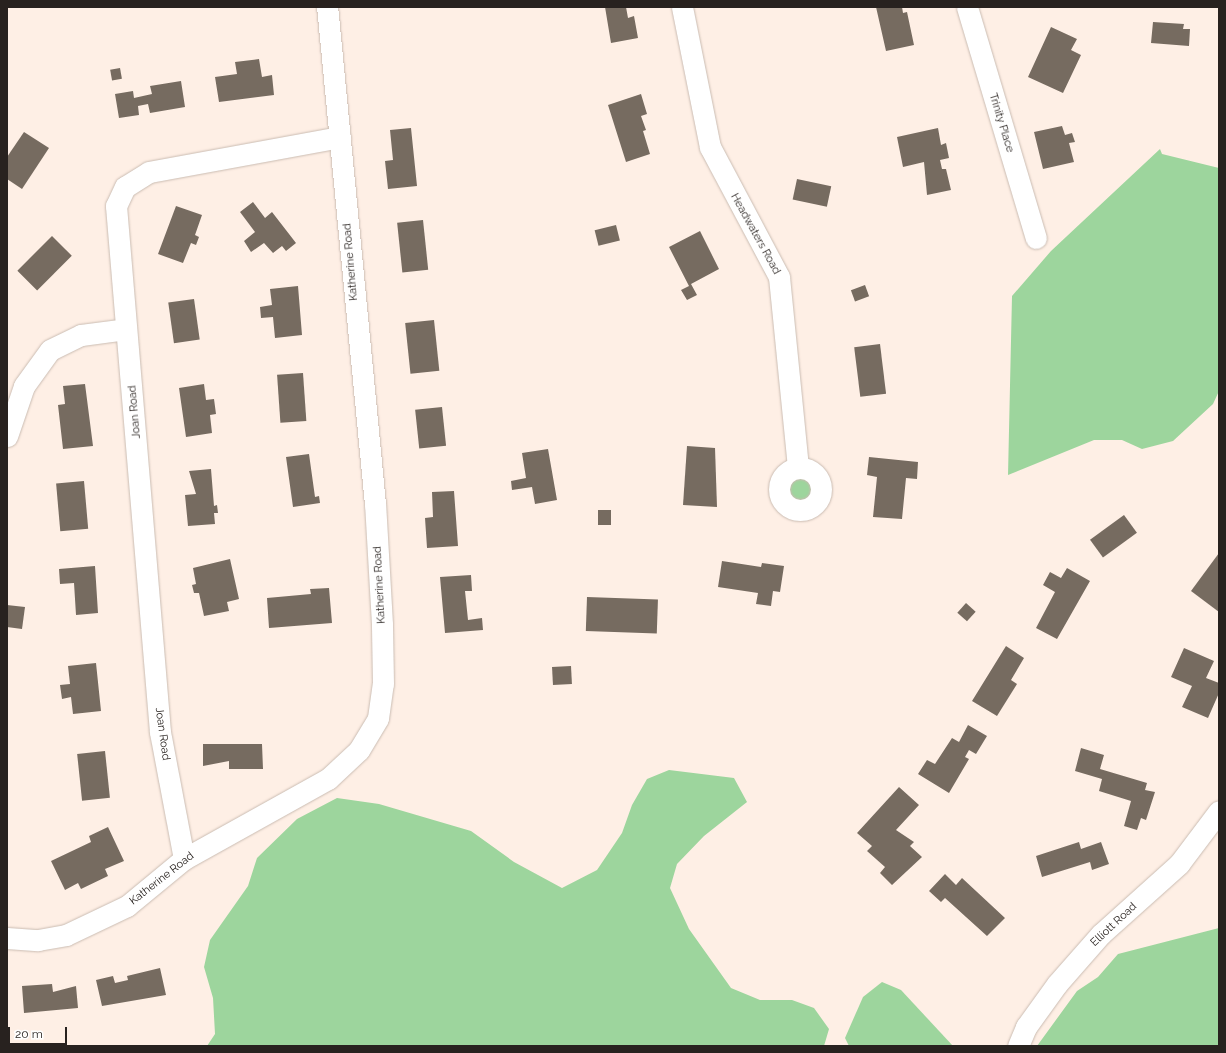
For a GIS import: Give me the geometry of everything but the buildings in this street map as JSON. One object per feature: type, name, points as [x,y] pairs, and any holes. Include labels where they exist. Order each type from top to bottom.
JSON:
[{"type":"street","name":"Katherine Road","points":[[7,938],[50,938],[92,924],[140,899],[184,859],[328,779],[370,736],[382,702],[382,624],[375,504],[327,7]]},
{"type":"street","name":"Headwaters Road","points":[[682,7],[710,147],[779,277],[798,468]]},
{"type":"street","name":"Trinity Place","points":[[967,7],[1036,238]]},
{"type":"street","name":"Joan Road","points":[[184,859],[160,732],[116,216],[119,196],[125,186],[137,176],[158,169],[340,137]]},
{"type":"street","points":[[7,436],[24,386],[50,350],[81,335],[126,329]]},
{"type":"street","name":"Elliott Road","points":[[1018,1046],[1026,1027],[1056,984],[1101,934],[1179,864],[1219,811]]},
{"type":"green space","points":[[1160,149],[1162,154],[1219,168],[1219,391],[1213,404],[1173,441],[1142,449],[1122,440],[1094,440],[1008,475],[1012,296],[1051,251]]},
{"type":"green space","points":[[800,475],[810,479],[814,489],[810,499],[800,503],[790,499],[786,489],[790,479]]},
{"type":"green space","points":[[669,770],[734,778],[747,802],[704,836],[677,864],[670,888],[689,929],[731,988],[760,1000],[792,1000],[814,1008],[829,1029],[824,1046],[207,1046],[215,1034],[213,998],[204,967],[210,940],[248,886],[257,858],[297,819],[337,798],[379,804],[471,831],[514,862],[562,888],[597,870],[622,833],[632,805],[647,779]]},
{"type":"green space","points":[[1219,928],[1219,1046],[1037,1046],[1077,991],[1098,977],[1118,954]]},
{"type":"green space","points":[[882,982],[901,990],[953,1046],[849,1046],[845,1038],[863,997]]}]
